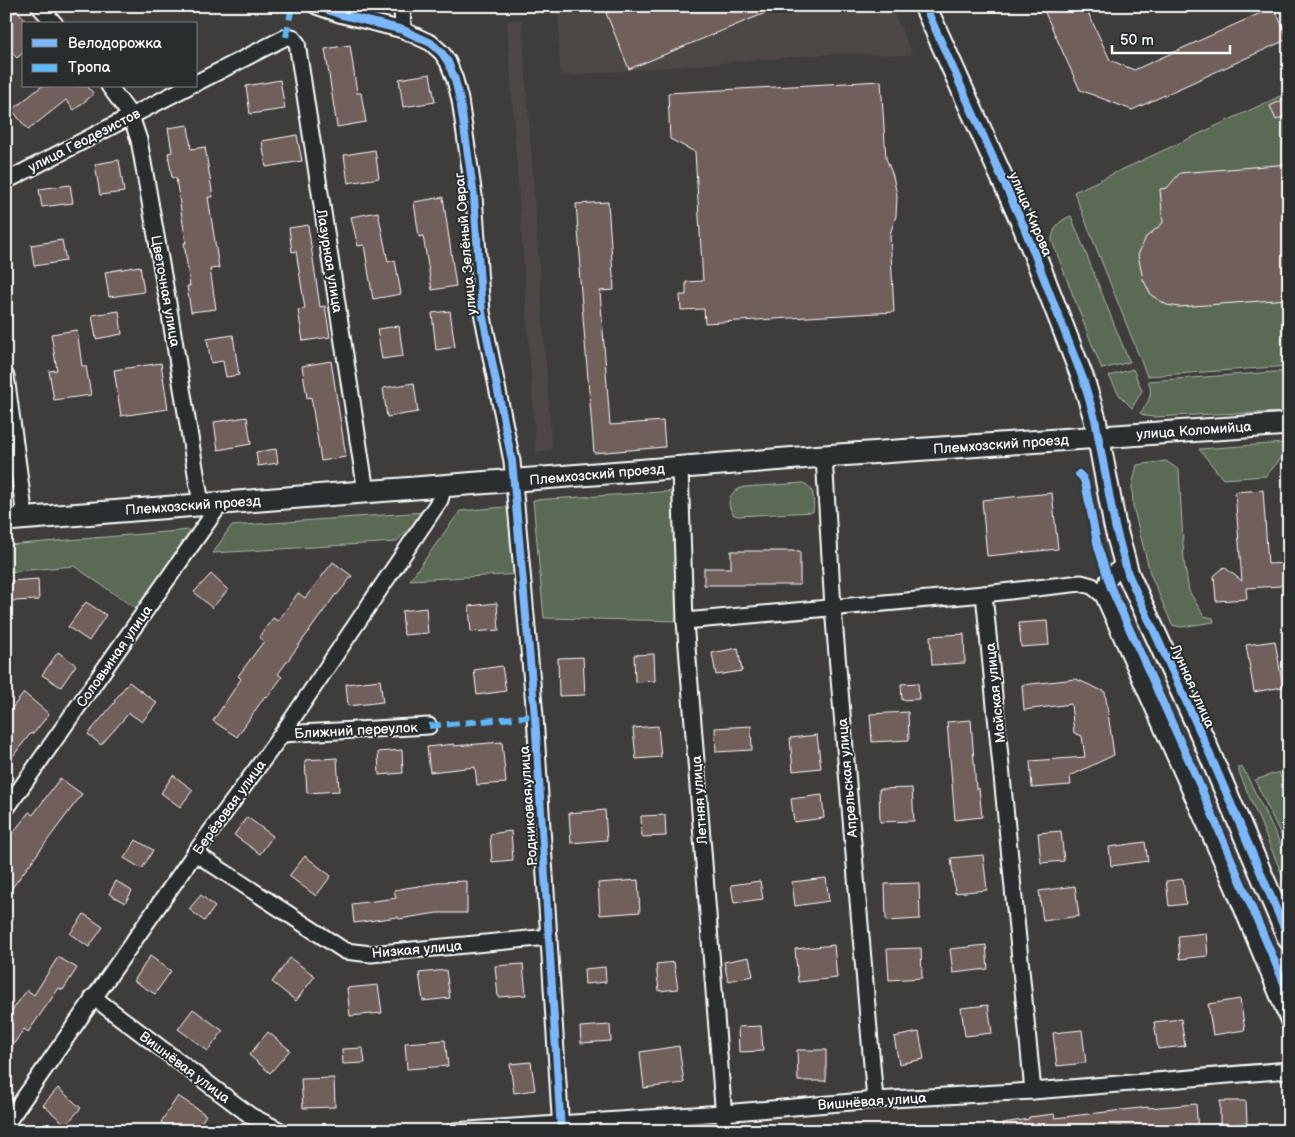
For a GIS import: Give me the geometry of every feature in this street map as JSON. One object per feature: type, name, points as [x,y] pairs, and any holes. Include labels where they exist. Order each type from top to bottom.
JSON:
[{"type":"main road","name":"улица Кирова","points":[[925,6],[1024,226],[1083,379],[1098,437]]},
{"type":"main road","name":"улица Коломийца","points":[[1098,437],[1289,424]]},
{"type":"main road","name":"Племхозский проезд","points":[[16,519],[824,456],[1098,437]]},
{"type":"main road","name":"Лунная улица","points":[[1098,437],[1114,526],[1124,563],[1202,736],[1289,939]]},
{"type":"street","points":[[39,6],[53,22]]},
{"type":"street","points":[[316,6],[339,14],[402,30],[402,6]]},
{"type":"street","name":"улица Зелёный Овраг","points":[[402,30],[426,40],[442,53],[452,71],[458,90],[474,196],[482,312],[510,450],[513,481]]},
{"type":"street","name":"Лазурная улица","points":[[198,82],[286,36],[292,37],[297,43],[366,492]]},
{"type":"street","name":"Цветочная улица","points":[[110,88],[131,116],[137,132],[211,504]]},
{"type":"street","name":"улица Геодезистов","points":[[6,181],[185,88]]},
{"type":"street","points":[[6,376],[16,519]]},
{"type":"street","name":"Апрельская улица","points":[[824,456],[832,608],[875,1100]]},
{"type":"street","name":"Летняя улица","points":[[680,468],[685,621],[725,1131]]},
{"type":"street","name":"Родниковая улица","points":[[513,481],[535,716],[561,1127]]},
{"type":"street","name":"Берёзовая улица","points":[[6,1124],[93,997],[282,734],[440,500],[444,486]]},
{"type":"street","name":"Соловьиная улица","points":[[6,810],[211,504]]},
{"type":"street","points":[[1102,595],[1108,580],[1124,563]]},
{"type":"street","points":[[685,621],[984,594],[1081,583],[1092,586],[1102,595],[1226,872],[1289,1022]]},
{"type":"street","name":"Майская улица","points":[[984,594],[1033,1091]]},
{"type":"street","name":"Ближний переулок","points":[[282,734],[429,726]]},
{"type":"street","name":"Низкая улица","points":[[195,853],[345,951],[371,954],[549,937]]},
{"type":"street","name":"Вишнёвая улица","points":[[93,997],[251,1116],[281,1131]]},
{"type":"street","name":"Вишнёвая улица","points":[[454,1131],[561,1127],[875,1100],[1033,1091],[1289,1070]]},
{"type":"shaded area","points":[[558,6],[891,6],[913,55],[831,54],[560,76]]},
{"type":"shaded area","points":[[522,20],[552,450],[536,452],[507,21]]},
{"type":"green space","points":[[1289,92],[1289,366],[1147,376],[1074,192]]},
{"type":"green space","points":[[1071,216],[1130,362],[1102,369],[1095,352],[1052,241],[1057,225]]},
{"type":"green space","points":[[1133,369],[1142,391],[1132,408],[1120,396],[1109,376]]},
{"type":"green space","points":[[1289,371],[1289,412],[1153,417],[1140,413],[1150,394],[1148,381]]},
{"type":"green space","points":[[1285,443],[1289,446],[1289,449],[1266,476],[1223,479],[1199,449]]},
{"type":"green space","points":[[1166,461],[1179,470],[1184,561],[1189,591],[1204,616],[1213,618],[1214,622],[1181,627],[1172,625],[1150,573],[1133,506],[1132,486],[1137,465]]},
{"type":"green space","points":[[803,483],[812,491],[813,512],[738,516],[734,515],[729,506],[732,494],[744,487]]},
{"type":"green space","points":[[677,491],[682,621],[544,618],[533,500]]},
{"type":"green space","points":[[516,506],[522,574],[410,580],[460,511]]},
{"type":"green space","points":[[425,512],[396,542],[213,553],[231,526]]},
{"type":"green space","points":[[202,529],[142,613],[74,566],[6,572],[8,545]]},
{"type":"green space","points":[[1239,767],[1243,768],[1289,861],[1289,891],[1239,772]]},
{"type":"green space","points":[[1279,772],[1289,797],[1289,852],[1255,780]]},
{"type":"building","points":[[622,6],[780,7],[629,69],[606,13]]},
{"type":"building","points":[[1042,6],[1085,6],[1110,60],[1134,70],[1274,7],[1288,39],[1132,110],[1080,90]]},
{"type":"building","points":[[17,10],[24,18],[24,22],[22,22],[22,54],[17,58],[6,47],[6,20]]},
{"type":"building","points":[[350,45],[357,93],[361,93],[366,122],[337,127],[325,49]]},
{"type":"building","points":[[430,74],[435,102],[403,107],[399,79]]},
{"type":"building","points":[[280,80],[285,109],[250,114],[246,86]]},
{"type":"building","points":[[881,81],[886,158],[893,176],[897,195],[896,216],[890,234],[894,312],[705,323],[704,309],[681,310],[680,295],[686,295],[686,282],[703,281],[695,152],[670,139],[668,93]]},
{"type":"building","points":[[40,88],[89,88],[94,94],[74,110],[66,100],[28,130],[12,110]]},
{"type":"building","points":[[1289,97],[1289,114],[1276,120],[1270,106]]},
{"type":"building","points":[[188,125],[191,149],[205,147],[213,197],[208,197],[219,268],[210,269],[216,309],[191,312],[187,286],[190,286],[184,243],[186,243],[176,178],[172,178],[168,153],[172,152],[168,128]]},
{"type":"building","points":[[297,135],[302,161],[266,167],[262,141]]},
{"type":"building","points":[[375,150],[379,178],[348,183],[344,155]]},
{"type":"building","points":[[119,160],[124,192],[100,195],[95,164]]},
{"type":"building","points":[[1289,164],[1289,299],[1179,307],[1167,305],[1151,295],[1143,279],[1138,255],[1146,237],[1163,223],[1160,189],[1167,188],[1180,173]]},
{"type":"building","points":[[70,185],[73,203],[42,207],[39,189]]},
{"type":"building","points":[[443,197],[456,286],[432,290],[423,236],[419,237],[414,202]]},
{"type":"building","points":[[608,202],[614,290],[600,291],[610,425],[663,421],[665,447],[594,453],[579,268],[581,268],[576,204]]},
{"type":"building","points":[[378,212],[388,262],[395,260],[401,294],[373,299],[364,245],[358,246],[351,217]]},
{"type":"building","points":[[308,225],[320,307],[325,306],[330,337],[303,341],[298,310],[305,309],[296,251],[292,252],[289,228]]},
{"type":"building","points":[[62,240],[66,261],[34,266],[31,245]]},
{"type":"building","points":[[140,266],[144,292],[109,297],[105,272]]},
{"type":"building","points":[[119,311],[122,334],[96,339],[92,315]]},
{"type":"building","points":[[450,311],[455,347],[436,350],[432,313]]},
{"type":"building","points":[[399,326],[403,356],[382,359],[377,329]]},
{"type":"building","points":[[77,330],[82,366],[86,366],[91,395],[54,400],[49,371],[57,370],[51,334]]},
{"type":"building","points":[[233,335],[239,375],[226,377],[223,361],[211,363],[207,339]]},
{"type":"building","points":[[331,361],[346,457],[321,461],[311,397],[307,398],[302,366]]},
{"type":"building","points":[[161,363],[168,409],[121,416],[114,370]]},
{"type":"building","points":[[414,383],[418,412],[387,417],[383,388]]},
{"type":"building","points":[[247,417],[251,444],[218,450],[214,422]]},
{"type":"building","points":[[276,449],[278,463],[258,466],[256,452]]},
{"type":"building","points":[[1263,490],[1268,564],[1289,563],[1289,577],[1280,586],[1246,588],[1247,599],[1216,601],[1214,576],[1224,567],[1242,581],[1235,492]]},
{"type":"building","points":[[1052,493],[1058,549],[987,556],[982,500]]},
{"type":"building","points":[[731,551],[800,551],[800,585],[704,585],[704,568],[731,568]]},
{"type":"building","points":[[333,562],[352,576],[336,594],[278,674],[282,677],[267,698],[265,696],[237,737],[213,721],[241,679],[238,676],[264,641],[259,637],[273,618],[278,621],[298,593],[305,598]]},
{"type":"building","points":[[211,574],[228,590],[212,608],[194,592]]},
{"type":"building","points":[[38,579],[39,600],[10,601],[10,581]]},
{"type":"building","points":[[86,602],[106,615],[89,641],[68,627]]},
{"type":"building","points":[[497,603],[499,630],[471,632],[469,606]]},
{"type":"building","points":[[426,608],[428,633],[404,635],[402,611]]},
{"type":"building","points":[[1047,621],[1049,645],[1021,647],[1019,623]]},
{"type":"building","points":[[964,634],[965,663],[932,665],[930,636]]},
{"type":"building","points":[[1275,641],[1283,687],[1254,692],[1246,645]]},
{"type":"building","points":[[738,648],[742,671],[716,675],[712,653]]},
{"type":"building","points":[[58,652],[76,665],[61,687],[42,675]]},
{"type":"building","points":[[654,654],[655,681],[635,682],[634,655]]},
{"type":"building","points":[[583,657],[585,695],[559,696],[558,658]]},
{"type":"building","points":[[502,666],[506,691],[477,695],[474,670]]},
{"type":"building","points":[[1076,679],[1105,692],[1114,755],[1070,776],[1071,785],[1032,788],[1030,761],[1085,757],[1082,736],[1074,733],[1071,704],[1024,710],[1022,685]]},
{"type":"building","points":[[380,680],[383,702],[348,706],[346,684]]},
{"type":"building","points":[[129,682],[157,703],[142,722],[129,713],[101,745],[88,734]]},
{"type":"building","points":[[918,683],[919,699],[902,700],[901,684]]},
{"type":"building","points":[[24,693],[49,714],[33,734],[31,733],[6,765],[6,715]]},
{"type":"building","points":[[908,712],[909,740],[872,742],[870,714]]},
{"type":"building","points":[[971,720],[976,789],[979,788],[982,817],[955,820],[947,722]]},
{"type":"building","points":[[658,726],[661,757],[636,759],[633,728]]},
{"type":"building","points":[[751,726],[752,750],[716,752],[715,728]]},
{"type":"building","points":[[817,735],[821,768],[793,771],[790,738]]},
{"type":"building","points":[[502,742],[506,783],[477,785],[475,767],[430,772],[427,747]]},
{"type":"building","points":[[402,750],[403,773],[379,775],[378,752]]},
{"type":"building","points":[[337,758],[339,791],[307,793],[305,760]]},
{"type":"building","points":[[173,775],[193,790],[180,807],[161,793]]},
{"type":"building","points":[[60,778],[82,794],[6,896],[6,842],[29,812],[33,815]]},
{"type":"building","points":[[912,788],[914,821],[880,822],[879,789]]},
{"type":"building","points":[[822,795],[824,818],[794,822],[791,799]]},
{"type":"building","points":[[605,810],[607,840],[571,843],[569,813]]},
{"type":"building","points":[[665,815],[666,836],[642,837],[641,816]]},
{"type":"building","points":[[247,817],[273,836],[260,854],[234,835]]},
{"type":"building","points":[[511,831],[513,860],[492,862],[490,834]]},
{"type":"building","points":[[1061,831],[1064,861],[1041,863],[1038,833]]},
{"type":"building","points":[[136,840],[153,850],[142,869],[124,858]]},
{"type":"building","points":[[1145,842],[1148,861],[1111,866],[1109,847]]},
{"type":"building","points":[[983,855],[987,890],[955,893],[951,858]]},
{"type":"building","points":[[305,856],[331,876],[316,896],[289,876]]},
{"type":"building","points":[[826,878],[829,901],[795,906],[792,882]]},
{"type":"building","points":[[1183,879],[1186,904],[1169,906],[1166,881]]},
{"type":"building","points":[[638,880],[640,912],[600,915],[598,883]]},
{"type":"building","points":[[116,881],[132,891],[125,903],[109,894]]},
{"type":"building","points":[[467,881],[467,913],[437,913],[354,923],[352,904],[396,898],[394,890],[437,882]]},
{"type":"building","points":[[760,881],[763,899],[734,903],[731,885]]},
{"type":"building","points":[[919,883],[920,919],[886,921],[885,884]]},
{"type":"building","points":[[1075,886],[1079,916],[1043,921],[1039,891]]},
{"type":"building","points":[[201,895],[215,907],[204,921],[189,909]]},
{"type":"building","points":[[84,914],[103,927],[89,947],[70,934]]},
{"type":"building","points":[[1206,933],[1208,956],[1180,959],[1178,936]]},
{"type":"building","points":[[834,945],[837,978],[798,982],[795,949]]},
{"type":"building","points":[[986,945],[988,969],[953,973],[950,949]]},
{"type":"building","points":[[921,948],[922,978],[889,980],[887,949]]},
{"type":"building","points":[[150,956],[171,971],[155,994],[134,981]]},
{"type":"building","points":[[58,957],[77,968],[63,990],[59,988],[28,1032],[24,1029],[6,1055],[6,1019],[27,990],[34,995]]},
{"type":"building","points":[[749,957],[753,976],[728,981],[724,962]]},
{"type":"building","points":[[290,958],[315,976],[296,1001],[272,982]]},
{"type":"building","points":[[674,962],[678,989],[659,991],[656,964]]},
{"type":"building","points":[[523,964],[526,995],[498,997],[495,966]]},
{"type":"building","points":[[605,967],[606,982],[585,984],[584,969]]},
{"type":"building","points":[[446,970],[450,998],[423,1001],[419,973]]},
{"type":"building","points":[[378,985],[382,1013],[350,1016],[347,988]]},
{"type":"building","points":[[1240,999],[1245,1030],[1213,1035],[1208,1004]]},
{"type":"building","points":[[988,1005],[992,1033],[965,1036],[961,1008]]},
{"type":"building","points":[[193,1009],[223,1031],[208,1051],[178,1029]]},
{"type":"building","points":[[1181,1019],[1185,1046],[1158,1049],[1154,1022]]},
{"type":"building","points":[[610,1025],[611,1041],[581,1043],[580,1027]]},
{"type":"building","points":[[761,1026],[763,1051],[739,1052],[738,1027]]},
{"type":"building","points":[[1082,1030],[1086,1063],[1057,1066],[1053,1033]]},
{"type":"building","points":[[268,1032],[290,1050],[270,1073],[249,1055]]},
{"type":"building","points":[[919,1032],[924,1059],[899,1064],[894,1037]]},
{"type":"building","points":[[445,1040],[448,1066],[407,1069],[405,1043]]},
{"type":"building","points":[[679,1046],[684,1083],[644,1088],[640,1052]]},
{"type":"building","points":[[363,1048],[365,1063],[343,1064],[342,1049]]},
{"type":"building","points":[[797,1050],[826,1050],[826,1081],[798,1081]]},
{"type":"building","points":[[531,1062],[535,1090],[514,1093],[510,1064]]},
{"type":"building","points":[[334,1078],[335,1107],[303,1108],[301,1079]]},
{"type":"building","points":[[58,1088],[81,1108],[66,1125],[43,1105]]},
{"type":"building","points":[[178,1096],[206,1115],[196,1131],[174,1131],[161,1122]]},
{"type":"building","points":[[1220,1101],[1246,1101],[1247,1123],[1220,1124]]},
{"type":"building","points":[[1196,1104],[1198,1131],[1122,1131],[1121,1126],[1085,1131],[1004,1131],[1003,1123],[1054,1114],[1055,1118],[1148,1107]]},
{"type":"marked path","points":[[286,37],[292,6]]},
{"type":"marked path","points":[[429,726],[535,716]]},
{"type":"cycle path","points":[[316,6],[339,14],[403,30],[431,43],[442,53],[448,62],[460,100],[474,196],[482,312],[512,461],[535,716],[561,1131]]},
{"type":"cycle path","points":[[925,6],[1024,227],[1083,379],[1095,419],[1115,526],[1128,574],[1202,736],[1289,939]]},
{"type":"cycle path","points":[[1079,474],[1085,483],[1098,547],[1111,588],[1195,774],[1289,995]]}]
